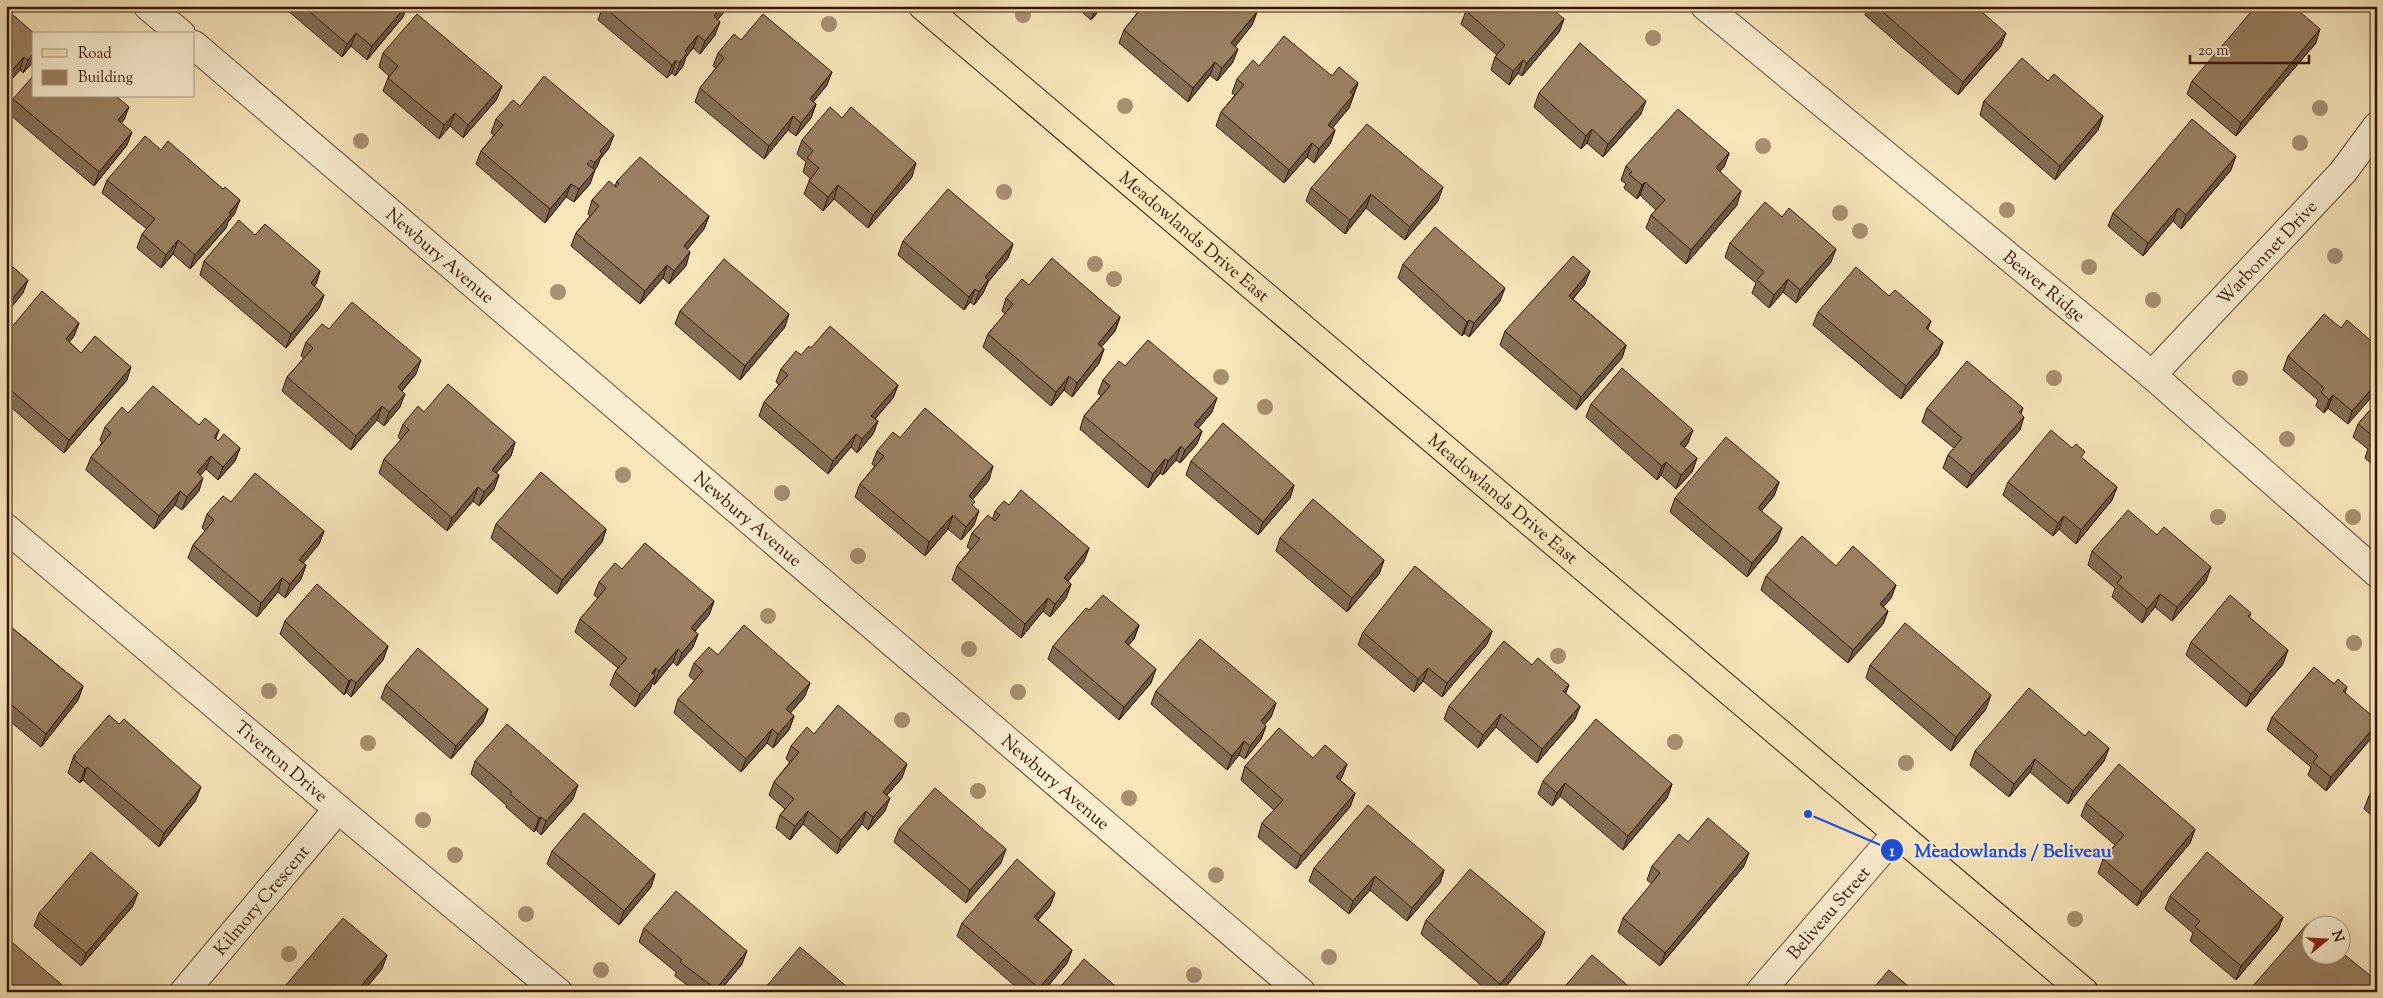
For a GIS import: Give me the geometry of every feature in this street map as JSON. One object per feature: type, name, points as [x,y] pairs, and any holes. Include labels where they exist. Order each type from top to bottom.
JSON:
[{"type":"main road","name":"Meadowlands Drive East","points":[[923,6],[2084,992]]},
{"type":"street","points":[[148,6],[179,32]]},
{"type":"street","name":"Beaver Ridge","points":[[1705,6],[2152,375],[2377,573]]},
{"type":"street","name":"Newbury Avenue","points":[[195,46],[1301,992]]},
{"type":"street","name":"Warbonnet Drive","points":[[2152,375],[2343,172],[2377,126]]},
{"type":"street","name":"Tiverton Drive","points":[[6,528],[558,992]]},
{"type":"street","name":"Kilmory Crescent","points":[[184,992],[338,809]]},
{"type":"street","name":"Beliveau Street","points":[[1760,992],[1897,834]]},
{"type":"building","points":[[303,6],[406,6],[372,46],[356,33],[347,44]]},
{"type":"building","points":[[603,6],[722,6],[714,16],[720,22],[705,41],[698,35],[685,51],[687,53],[679,63],[676,60],[672,65]]},
{"type":"building","points":[[1143,6],[1250,6],[1257,12],[1231,43],[1238,49],[1222,68],[1215,62],[1193,88],[1124,30]]},
{"type":"building","points":[[1470,6],[1549,6],[1564,19],[1527,63],[1523,60],[1513,71],[1495,57],[1505,45],[1466,11]]},
{"type":"building","points":[[1876,6],[1975,6],[2006,33],[1963,82]]},
{"type":"building","points":[[2256,6],[2293,6],[2320,29],[2241,123],[2192,81]]},
{"type":"building","points":[[6,9],[33,32],[32,55],[28,60],[24,57],[6,77]]},
{"type":"building","points":[[417,14],[502,86],[468,125],[455,113],[444,125],[388,78],[398,66],[383,53]]},
{"type":"building","points":[[763,14],[832,72],[810,99],[816,104],[801,123],[793,116],[769,146],[700,88],[724,58],[718,53],[734,34],[741,40]]},
{"type":"building","points":[[1284,36],[1332,76],[1339,67],[1358,83],[1350,92],[1353,95],[1328,125],[1335,130],[1319,149],[1312,143],[1289,170],[1221,112],[1244,85],[1237,79],[1253,60],[1259,66]]},
{"type":"building","points":[[1580,43],[1646,101],[1608,144],[1592,129],[1586,136],[1539,93]]},
{"type":"building","points":[[2022,58],[2048,81],[2054,74],[2103,116],[2060,166],[1984,101]]},
{"type":"building","points":[[544,76],[614,135],[600,151],[602,154],[594,163],[591,160],[587,164],[595,170],[579,189],[571,184],[550,209],[481,151],[503,125],[496,119],[513,100],[520,106]]},
{"type":"building","points":[[32,77],[32,98],[118,98],[129,107],[118,120],[132,132],[99,172],[13,99]]},
{"type":"building","points":[[830,107],[842,118],[851,107],[916,163],[873,215],[838,185],[828,197],[809,181],[819,168],[807,158],[813,151],[802,140]]},
{"type":"building","points":[[1678,109],[1729,153],[1716,168],[1741,191],[1691,250],[1651,215],[1665,200],[1645,182],[1642,185],[1629,174],[1632,172],[1626,166]]},
{"type":"building","points":[[2192,119],[2236,156],[2186,215],[2178,208],[2148,243],[2113,213]]},
{"type":"building","points":[[1367,124],[1443,187],[1410,227],[1371,194],[1350,220],[1311,188]]},
{"type":"building","points":[[145,136],[161,150],[168,141],[223,189],[225,187],[240,200],[229,213],[231,214],[195,255],[178,240],[166,255],[142,234],[155,219],[107,180]]},
{"type":"building","points":[[640,157],[709,216],[684,246],[690,252],[674,271],[667,265],[645,291],[576,233],[599,206],[592,200],[609,181],[616,187],[619,184],[617,181]]},
{"type":"building","points":[[948,189],[1013,244],[985,277],[988,280],[979,292],[975,289],[969,297],[903,241]]},
{"type":"building","points":[[1765,202],[1782,217],[1789,208],[1836,249],[1800,290],[1788,279],[1774,295],[1757,280],[1764,272],[1730,243]]},
{"type":"building","points":[[239,220],[255,235],[265,224],[320,271],[311,283],[324,295],[291,334],[204,261]]},
{"type":"building","points":[[1435,227],[1505,288],[1474,323],[1469,320],[1467,322],[1403,264]]},
{"type":"building","points":[[1573,256],[1590,271],[1569,296],[1626,345],[1581,397],[1505,331]]},
{"type":"building","points":[[1052,258],[1120,317],[1098,344],[1104,349],[1077,383],[1069,376],[1056,392],[988,334],[1013,304],[1006,298],[1022,279],[1029,285]]},
{"type":"building","points":[[724,259],[789,314],[745,366],[680,311]]},
{"type":"building","points":[[6,261],[28,280],[6,306]]},
{"type":"building","points":[[1856,267],[1889,296],[1895,290],[1931,321],[1926,328],[1943,342],[1906,386],[1818,312]]},
{"type":"building","points":[[42,291],[79,323],[66,339],[81,353],[95,336],[131,367],[69,440],[6,386],[6,334]]},
{"type":"building","points":[[352,302],[421,360],[398,387],[405,394],[389,412],[382,406],[356,436],[287,377],[313,348],[306,342],[322,324],[329,329]]},
{"type":"building","points":[[2324,314],[2341,328],[2347,320],[2377,346],[2377,383],[2352,411],[2333,395],[2329,400],[2321,392],[2324,388],[2288,356]]},
{"type":"building","points":[[830,326],[898,385],[871,416],[878,421],[862,439],[856,434],[833,461],[764,402],[788,375],[781,369],[796,351],[801,355],[809,346],[811,348]]},
{"type":"building","points":[[1148,340],[1217,398],[1194,425],[1202,431],[1185,450],[1181,446],[1168,461],[1165,459],[1153,474],[1084,416],[1110,386],[1103,380],[1119,361],[1125,366]]},
{"type":"building","points":[[1967,361],[2023,408],[2019,412],[2024,417],[1972,475],[1948,455],[1962,438],[1927,408]]},
{"type":"building","points":[[1622,368],[1693,430],[1680,444],[1697,458],[1681,475],[1666,462],[1662,466],[1591,404]]},
{"type":"building","points":[[448,384],[515,442],[492,470],[499,475],[484,492],[478,487],[452,518],[384,459],[409,430],[403,424],[418,406],[424,412]]},
{"type":"building","points":[[153,386],[199,425],[205,418],[219,430],[214,437],[218,441],[224,434],[240,448],[223,467],[211,456],[197,472],[203,478],[187,497],[180,491],[159,516],[91,457],[111,433],[105,427],[122,407],[128,413]]},
{"type":"building","points":[[2377,402],[2377,451],[2370,445],[2375,438],[2358,424]]},
{"type":"building","points":[[925,408],[993,466],[969,496],[975,502],[972,505],[979,511],[966,527],[953,515],[929,542],[860,484],[884,456],[877,451],[893,432],[900,438]]},
{"type":"building","points":[[1223,423],[1294,485],[1263,522],[1191,461]]},
{"type":"building","points":[[2051,430],[2072,448],[2076,444],[2085,452],[2081,457],[2117,487],[2081,530],[2064,516],[2058,523],[2008,482]]},
{"type":"building","points":[[1726,437],[1779,482],[1758,508],[1782,528],[1752,563],[1675,498]]},
{"type":"building","points":[[541,472],[606,529],[562,580],[496,524]]},
{"type":"building","points":[[255,473],[324,531],[299,560],[306,565],[290,584],[282,578],[261,603],[193,545],[214,520],[207,514],[223,496],[231,502]]},
{"type":"building","points":[[1021,490],[1089,548],[1064,578],[1071,584],[1055,604],[1048,598],[1025,624],[957,566],[980,539],[972,533],[988,515],[995,521],[1000,515],[995,511],[1004,501],[1009,505]]},
{"type":"building","points":[[1313,499],[1384,560],[1352,598],[1280,538]]},
{"type":"building","points":[[2128,510],[2157,535],[2164,527],[2211,567],[2177,607],[2160,594],[2147,609],[2117,583],[2122,577],[2092,551]]},
{"type":"building","points":[[1802,536],[1836,566],[1853,546],[1896,585],[1880,604],[1888,611],[1853,650],[1766,576]]},
{"type":"building","points":[[645,543],[714,601],[691,628],[698,634],[682,653],[678,649],[659,671],[656,668],[652,673],[655,676],[640,694],[615,672],[627,658],[580,619],[606,588],[599,582],[615,563],[622,569]]},
{"type":"building","points":[[1415,566],[1492,631],[1447,683],[1428,668],[1418,679],[1363,632]]},
{"type":"building","points":[[317,584],[388,646],[356,683],[351,679],[349,681],[285,621]]},
{"type":"building","points":[[1103,595],[1139,625],[1125,642],[1156,669],[1124,707],[1053,646],[1086,608],[1089,610]]},
{"type":"building","points":[[2230,595],[2251,613],[2248,616],[2288,650],[2251,694],[2191,642]]},
{"type":"building","points":[[6,623],[83,686],[46,734],[6,700]]},
{"type":"building","points":[[1905,623],[1991,695],[1956,737],[1870,665]]},
{"type":"building","points":[[744,625],[810,683],[786,709],[794,716],[778,734],[772,729],[746,759],[678,699],[703,671],[694,663],[709,647],[718,655]]},
{"type":"building","points":[[1200,639],[1276,703],[1261,721],[1266,726],[1250,746],[1244,741],[1232,756],[1156,691]]},
{"type":"building","points":[[1504,641],[1532,665],[1538,658],[1569,685],[1563,691],[1580,706],[1542,749],[1501,714],[1483,735],[1449,706]]},
{"type":"building","points":[[418,648],[488,709],[456,746],[386,685]]},
{"type":"building","points":[[2314,667],[2334,684],[2338,679],[2347,687],[2343,691],[2377,720],[2377,724],[2331,777],[2313,762],[2318,756],[2272,717]]},
{"type":"building","points":[[2029,688],[2085,736],[2089,731],[2109,748],[2073,791],[2035,759],[2014,784],[1975,751]]},
{"type":"building","points":[[838,705],[907,764],[883,792],[890,798],[873,817],[866,811],[841,840],[808,811],[795,826],[780,815],[794,799],[774,782],[799,752],[791,746],[807,727],[814,734]]},
{"type":"building","points":[[109,715],[119,724],[124,719],[201,787],[164,833],[87,767],[85,769],[73,759],[76,757],[74,755]]},
{"type":"building","points":[[1596,719],[1672,784],[1628,836],[1565,783],[1557,793],[1543,781]]},
{"type":"building","points":[[507,724],[578,785],[546,821],[541,817],[539,818],[510,794],[512,792],[475,761]]},
{"type":"building","points":[[1279,728],[1313,758],[1325,745],[1347,764],[1336,777],[1355,793],[1301,856],[1262,823],[1283,800],[1245,766]]},
{"type":"building","points":[[2119,764],[2195,829],[2142,892],[2103,859],[2124,835],[2086,803]]},
{"type":"building","points":[[2377,786],[2377,803],[2369,796]]},
{"type":"building","points":[[935,788],[1006,849],[970,890],[899,829]]},
{"type":"building","points":[[1368,805],[1444,870],[1412,908],[1375,876],[1353,901],[1314,868]]},
{"type":"building","points":[[584,813],[655,874],[624,911],[552,851]]},
{"type":"building","points":[[1708,818],[1749,853],[1665,953],[1623,918],[1660,873],[1652,866],[1679,834],[1688,842]]},
{"type":"building","points":[[91,852],[138,893],[86,953],[39,913]]},
{"type":"building","points":[[2207,852],[2283,917],[2241,966],[2195,927],[2200,921],[2170,896]]},
{"type":"building","points":[[1017,859],[1055,893],[1034,917],[1072,950],[1039,988],[962,923]]},
{"type":"building","points":[[1470,869],[1545,932],[1500,984],[1426,920]]},
{"type":"building","points":[[676,891],[747,951],[716,989],[680,962],[682,960],[644,928]]},
{"type":"building","points":[[343,918],[387,955],[356,992],[280,992]]},
{"type":"building","points":[[2300,932],[2300,966],[2350,966],[2350,959],[2377,981],[2377,992],[2258,992],[2252,987]]},
{"type":"building","points":[[13,943],[61,984],[54,992],[6,992],[6,951]]},
{"type":"building","points":[[800,947],[853,992],[769,992],[765,988]]},
{"type":"building","points":[[1592,955],[1633,990],[1631,992],[1560,992]]},
{"type":"building","points":[[1084,959],[1122,992],[1056,992]]},
{"type":"building","points":[[1889,970],[1915,992],[1870,992]]},
{"type":"place","name":"Meadowlands / Beliveau","points":[[1808,814]]}]
